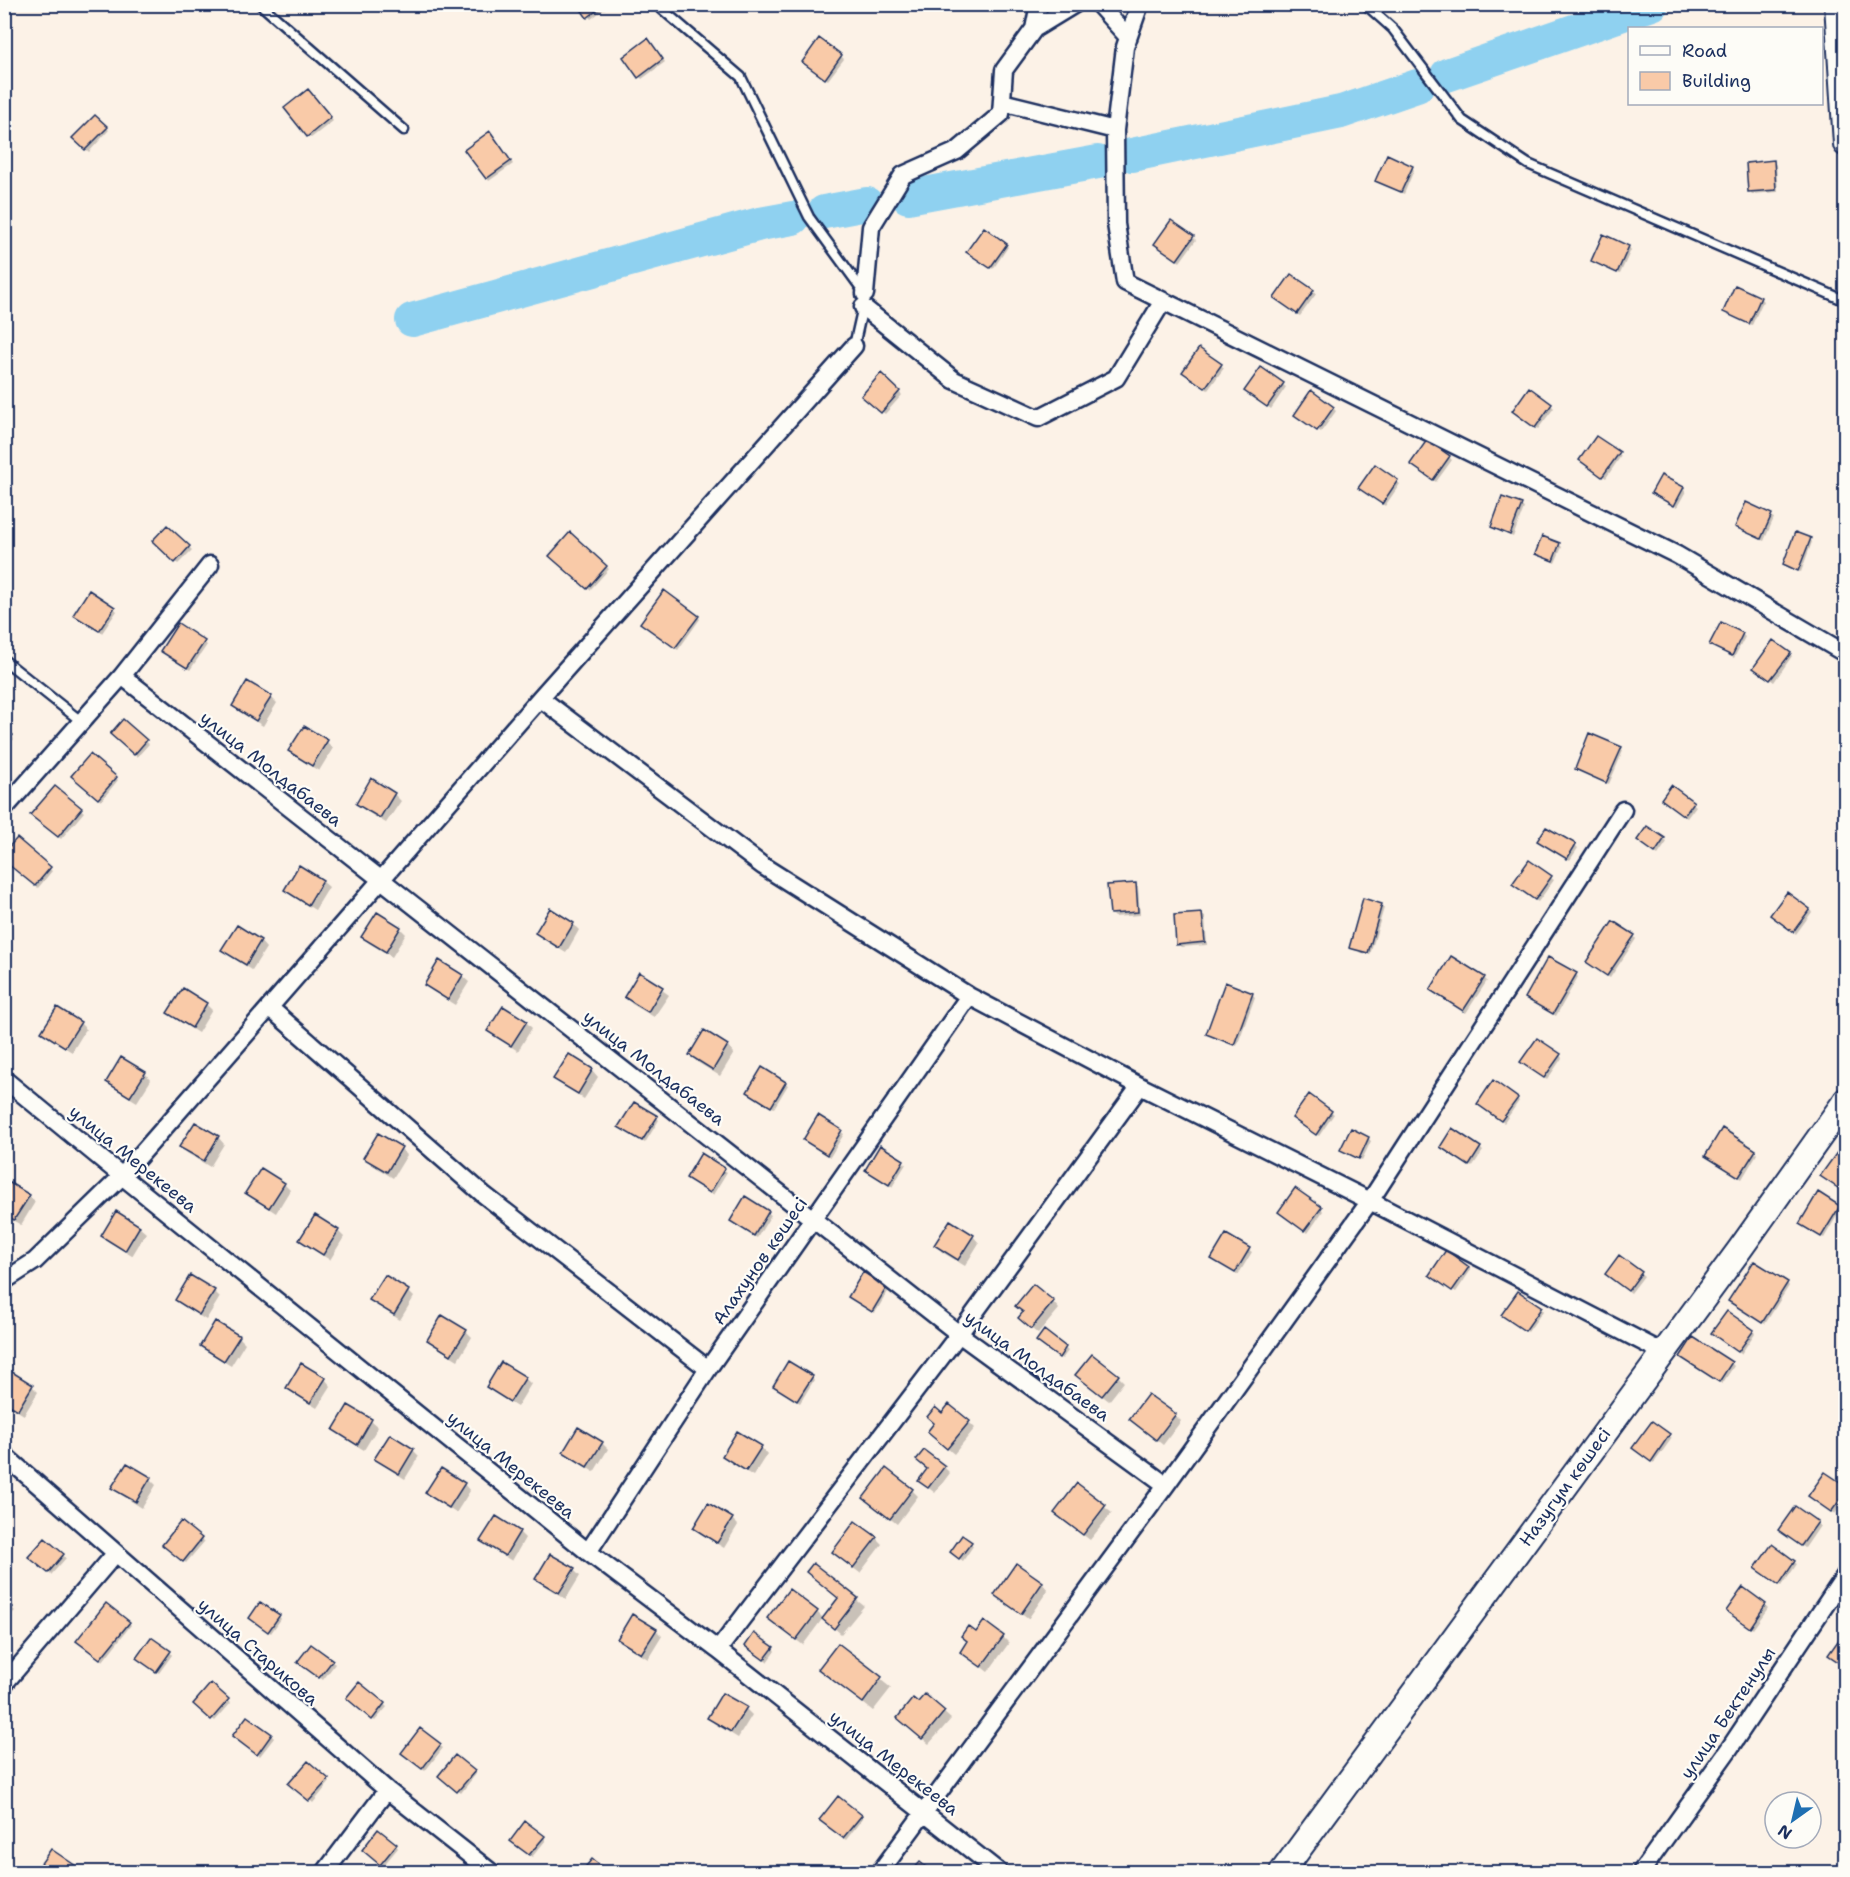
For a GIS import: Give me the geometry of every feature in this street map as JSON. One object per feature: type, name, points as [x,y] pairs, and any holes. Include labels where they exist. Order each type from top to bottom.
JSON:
[{"type":"street","points":[[1034,29],[1039,4]]},
{"type":"street","points":[[1075,4],[1034,29],[1004,70],[1001,114],[957,151],[903,175],[871,227],[864,301],[954,380],[1038,418],[1116,378],[1163,301]]},
{"type":"street","points":[[1098,4],[1128,37]]},
{"type":"street","points":[[1140,4],[1125,47],[1115,130],[1116,224],[1125,282],[1677,555],[1845,654]]},
{"type":"street","points":[[1837,4],[1845,144]]},
{"type":"street","points":[[1002,102],[1115,130]]},
{"type":"street","points":[[4,1281],[35,1261],[122,1176],[540,698],[854,346]]},
{"type":"street","points":[[4,809],[122,676],[210,565]]},
{"type":"street","name":"улица Молдабаева","points":[[122,676],[959,1334],[1166,1485]]},
{"type":"street","points":[[540,698],[763,866],[969,996],[1140,1086],[1370,1201],[1664,1353]]},
{"type":"street","points":[[880,1872],[926,1813],[1166,1485],[1370,1201],[1623,810]]},
{"type":"street","name":"Алахунов көшесі","points":[[588,1552],[708,1369],[969,996]]},
{"type":"street","points":[[270,1008],[483,1194],[708,1369]]},
{"type":"street","name":"улица Мерекеева","points":[[4,1079],[588,1552],[718,1650],[999,1872]]},
{"type":"street","points":[[718,1650],[959,1334],[1140,1086]]},
{"type":"street","name":"Назугум көшесі","points":[[1282,1872],[1747,1240],[1845,1100]]},
{"type":"street","name":"улица Старикова","points":[[4,1455],[387,1790],[491,1872]]},
{"type":"street","points":[[4,1684],[115,1554]]},
{"type":"street","name":"улица Бектенулы","points":[[1641,1872],[1729,1749],[1845,1574]]},
{"type":"street","points":[[326,1872],[387,1790]]},
{"type":"lane","points":[[260,4],[404,130]]},
{"type":"lane","points":[[656,4],[741,77],[809,217],[864,301],[854,346]]},
{"type":"lane","points":[[1365,4],[1393,30],[1462,120],[1528,164],[1845,301]]},
{"type":"lane","points":[[4,660],[82,722]]},
{"type":"building","points":[[577,4],[605,4],[587,18]]},
{"type":"building","points":[[648,38],[663,59],[638,78],[623,57]]},
{"type":"building","points":[[819,38],[842,55],[825,79],[802,62]]},
{"type":"building","points":[[308,89],[331,117],[307,137],[284,108]]},
{"type":"building","points":[[95,115],[108,127],[85,150],[72,138]]},
{"type":"building","points":[[490,131],[511,161],[486,179],[464,150]]},
{"type":"building","points":[[1387,154],[1413,166],[1401,192],[1375,181]]},
{"type":"building","points":[[1774,160],[1776,190],[1748,192],[1746,163]]},
{"type":"building","points":[[1171,220],[1194,236],[1177,260],[1154,244]]},
{"type":"building","points":[[984,227],[1007,244],[990,268],[966,252]]},
{"type":"building","points":[[1603,234],[1629,246],[1617,273],[1591,261]]},
{"type":"building","points":[[1291,274],[1314,290],[1297,314],[1274,298]]},
{"type":"building","points":[[1735,285],[1761,297],[1749,324],[1723,312]]},
{"type":"building","points":[[1199,348],[1222,364],[1205,388],[1182,372]]},
{"type":"building","points":[[1261,367],[1284,383],[1267,407],[1244,391]]},
{"type":"building","points":[[881,373],[900,391],[881,413],[861,396]]},
{"type":"building","points":[[1529,387],[1552,404],[1535,428],[1512,411]]},
{"type":"building","points":[[1311,390],[1334,407],[1317,431],[1294,415]]},
{"type":"building","points":[[1596,436],[1620,452],[1602,477],[1579,460]]},
{"type":"building","points":[[1427,440],[1450,456],[1433,480],[1410,464]]},
{"type":"building","points":[[1375,464],[1398,480],[1382,504],[1358,488]]},
{"type":"building","points":[[1661,475],[1684,487],[1674,506],[1651,493]]},
{"type":"building","points":[[1502,497],[1522,504],[1510,535],[1491,527]]},
{"type":"building","points":[[1746,502],[1772,514],[1761,539],[1735,527]]},
{"type":"building","points":[[167,525],[190,546],[175,563],[152,541]]},
{"type":"building","points":[[570,532],[607,566],[587,589],[549,556]]},
{"type":"building","points":[[1795,532],[1811,538],[1798,571],[1783,564]]},
{"type":"building","points":[[1542,536],[1560,543],[1553,561],[1535,554]]},
{"type":"building","points":[[89,590],[115,607],[99,631],[73,615]]},
{"type":"building","points":[[664,590],[699,616],[675,648],[640,623]]},
{"type":"building","points":[[1721,622],[1743,633],[1732,656],[1709,645]]},
{"type":"building","points":[[178,623],[205,641],[187,668],[160,651]]},
{"type":"building","points":[[1773,640],[1791,653],[1770,680],[1753,668]]},
{"type":"building","points":[[247,681],[272,696],[256,721],[232,706]]},
{"type":"building","points":[[123,719],[147,740],[134,755],[110,734]]},
{"type":"building","points":[[304,726],[328,740],[312,766],[288,751]]},
{"type":"building","points":[[4,728],[13,735],[4,745]]},
{"type":"building","points":[[1589,733],[1622,747],[1606,783],[1575,769]]},
{"type":"building","points":[[90,754],[117,777],[98,799],[71,776]]},
{"type":"building","points":[[371,778],[395,793],[380,818],[356,804]]},
{"type":"building","points":[[1671,785],[1694,802],[1684,816],[1661,799]]},
{"type":"building","points":[[55,786],[82,808],[58,837],[30,815]]},
{"type":"building","points":[[1647,826],[1665,838],[1655,853],[1637,840]]},
{"type":"building","points":[[1546,827],[1576,844],[1567,859],[1537,841]]},
{"type":"building","points":[[17,838],[51,867],[35,886],[4,861],[4,852]]},
{"type":"building","points":[[1529,860],[1552,876],[1535,900],[1512,884]]},
{"type":"building","points":[[299,865],[323,880],[308,905],[284,890]]},
{"type":"building","points":[[1136,883],[1138,912],[1110,914],[1107,885]]},
{"type":"building","points":[[1787,892],[1810,909],[1793,932],[1770,915]]},
{"type":"building","points":[[1363,898],[1382,904],[1368,953],[1349,948]]},
{"type":"building","points":[[550,908],[574,923],[559,948],[535,933]]},
{"type":"building","points":[[377,912],[401,927],[386,952],[361,937]]},
{"type":"building","points":[[1202,913],[1205,942],[1176,945],[1174,915]]},
{"type":"building","points":[[1613,921],[1635,935],[1607,976],[1586,962]]},
{"type":"building","points":[[237,925],[261,940],[246,965],[221,950]]},
{"type":"building","points":[[1451,956],[1485,977],[1463,1011],[1430,990]]},
{"type":"building","points":[[1548,957],[1577,973],[1553,1014],[1525,998]]},
{"type":"building","points":[[439,960],[463,975],[448,1000],[424,985]]},
{"type":"building","points":[[639,972],[663,987],[648,1012],[624,997]]},
{"type":"building","points":[[1225,982],[1253,993],[1234,1045],[1206,1034]]},
{"type":"building","points":[[183,988],[207,1003],[192,1028],[167,1013]]},
{"type":"building","points":[[503,1006],[527,1021],[511,1046],[487,1031]]},
{"type":"building","points":[[57,1007],[81,1022],[65,1047],[41,1032]]},
{"type":"building","points":[[704,1030],[728,1045],[713,1070],[689,1055]]},
{"type":"building","points":[[1537,1038],[1561,1054],[1544,1078],[1520,1062]]},
{"type":"building","points":[[569,1054],[593,1069],[578,1094],[553,1079]]},
{"type":"building","points":[[121,1057],[146,1072],[130,1097],[106,1082]]},
{"type":"building","points":[[762,1067],[786,1082],[771,1107],[747,1092]]},
{"type":"building","points":[[1493,1080],[1518,1098],[1501,1121],[1477,1104]]},
{"type":"building","points":[[1309,1094],[1332,1111],[1316,1135],[1292,1118]]},
{"type":"building","points":[[634,1102],[658,1116],[642,1141],[618,1127]]},
{"type":"building","points":[[818,1115],[842,1130],[827,1155],[803,1140]]},
{"type":"building","points":[[195,1122],[219,1136],[204,1161],[179,1147]]},
{"type":"building","points":[[1351,1128],[1369,1137],[1359,1159],[1340,1150]]},
{"type":"building","points":[[1452,1128],[1481,1147],[1469,1166],[1440,1147]]},
{"type":"building","points":[[1722,1128],[1756,1150],[1739,1177],[1705,1156]]},
{"type":"building","points":[[378,1133],[402,1147],[387,1172],[363,1158]]},
{"type":"building","points":[[880,1145],[904,1160],[889,1185],[865,1170]]},
{"type":"building","points":[[1838,1151],[1846,1156],[1846,1189],[1844,1192],[1820,1176]]},
{"type":"building","points":[[701,1153],[725,1168],[710,1193],[686,1178]]},
{"type":"building","points":[[261,1168],[285,1183],[269,1208],[245,1193]]},
{"type":"building","points":[[5,1180],[30,1195],[14,1220],[4,1214]]},
{"type":"building","points":[[1295,1188],[1322,1207],[1304,1231],[1278,1212]]},
{"type":"building","points":[[1818,1192],[1840,1206],[1821,1237],[1799,1224]]},
{"type":"building","points":[[745,1196],[769,1211],[754,1236],[730,1221]]},
{"type":"building","points":[[116,1211],[140,1226],[125,1251],[101,1236]]},
{"type":"building","points":[[315,1215],[339,1230],[323,1255],[299,1240]]},
{"type":"building","points":[[950,1220],[974,1235],[958,1260],[934,1245]]},
{"type":"building","points":[[1226,1234],[1250,1248],[1235,1273],[1211,1259]]},
{"type":"building","points":[[1446,1250],[1469,1267],[1452,1291],[1429,1275]]},
{"type":"building","points":[[1619,1255],[1642,1272],[1628,1291],[1605,1274]]},
{"type":"building","points":[[1754,1261],[1788,1282],[1762,1323],[1728,1301]]},
{"type":"building","points":[[863,1272],[887,1287],[872,1312],[848,1297]]},
{"type":"building","points":[[190,1275],[215,1290],[199,1315],[175,1300]]},
{"type":"building","points":[[385,1275],[409,1290],[394,1315],[369,1300]]},
{"type":"building","points":[[1033,1284],[1054,1301],[1031,1329],[1018,1318],[1023,1312],[1015,1306]]},
{"type":"building","points":[[1518,1291],[1542,1307],[1525,1331],[1501,1315]]},
{"type":"building","points":[[1727,1311],[1754,1330],[1738,1352],[1711,1333]]},
{"type":"building","points":[[442,1315],[467,1330],[451,1355],[427,1340]]},
{"type":"building","points":[[215,1321],[240,1336],[224,1361],[200,1346]]},
{"type":"building","points":[[1044,1330],[1066,1347],[1059,1358],[1036,1341]]},
{"type":"building","points":[[1693,1337],[1732,1362],[1719,1382],[1680,1357]]},
{"type":"building","points":[[1092,1354],[1119,1375],[1102,1396],[1075,1375]]},
{"type":"building","points":[[788,1361],[813,1376],[797,1401],[773,1386]]},
{"type":"building","points":[[501,1362],[526,1377],[510,1402],[486,1387]]},
{"type":"building","points":[[301,1363],[326,1378],[310,1403],[286,1388]]},
{"type":"building","points":[[9,1370],[33,1385],[18,1410],[4,1402],[4,1377]]},
{"type":"building","points":[[1148,1394],[1176,1414],[1156,1440],[1129,1419]]},
{"type":"building","points":[[949,1404],[970,1421],[947,1449],[927,1432],[934,1423],[927,1417],[935,1407],[942,1413]]},
{"type":"building","points":[[348,1405],[372,1419],[357,1445],[333,1430]]},
{"type":"building","points":[[1652,1421],[1670,1434],[1651,1462],[1632,1448]]},
{"type":"building","points":[[578,1427],[603,1442],[587,1467],[563,1452]]},
{"type":"building","points":[[737,1431],[762,1446],[746,1471],[722,1456]]},
{"type":"building","points":[[390,1434],[414,1449],[399,1474],[374,1459]]},
{"type":"building","points":[[924,1450],[945,1466],[928,1488],[918,1481],[927,1469],[916,1460]]},
{"type":"building","points":[[127,1463],[151,1477],[136,1502],[111,1488]]},
{"type":"building","points":[[441,1468],[465,1483],[449,1508],[425,1493]]},
{"type":"building","points":[[886,1468],[913,1489],[890,1519],[863,1498]]},
{"type":"building","points":[[1825,1472],[1846,1486],[1846,1492],[1831,1512],[1808,1496]]},
{"type":"building","points":[[1077,1483],[1106,1505],[1083,1535],[1054,1513]]},
{"type":"building","points":[[708,1503],[733,1518],[717,1543],[693,1528]]},
{"type":"building","points":[[1795,1506],[1818,1522],[1801,1546],[1778,1530]]},
{"type":"building","points":[[496,1516],[520,1531],[505,1556],[480,1541]]},
{"type":"building","points":[[181,1521],[202,1538],[183,1562],[162,1545]]},
{"type":"building","points":[[855,1521],[877,1537],[853,1568],[832,1552]]},
{"type":"building","points":[[962,1535],[972,1542],[959,1559],[950,1552]]},
{"type":"building","points":[[45,1538],[64,1554],[48,1573],[28,1557]]},
{"type":"building","points":[[1772,1544],[1795,1561],[1779,1585],[1755,1568]]},
{"type":"building","points":[[550,1554],[575,1568],[559,1593],[535,1579]]},
{"type":"building","points":[[813,1563],[858,1598],[834,1629],[822,1619],[838,1598],[806,1572]]},
{"type":"building","points":[[1016,1563],[1043,1582],[1021,1614],[994,1595]]},
{"type":"building","points":[[1743,1587],[1766,1604],[1750,1628],[1726,1611]]},
{"type":"building","points":[[789,1589],[818,1611],[796,1640],[767,1618]]},
{"type":"building","points":[[4,1599],[13,1607],[4,1616]]},
{"type":"building","points":[[260,1602],[280,1615],[268,1632],[249,1618]]},
{"type":"building","points":[[106,1603],[130,1622],[100,1659],[76,1641]]},
{"type":"building","points":[[632,1614],[657,1629],[641,1654],[617,1639]]},
{"type":"building","points":[[984,1621],[1004,1636],[981,1667],[960,1652],[967,1641],[961,1636],[968,1626],[976,1632]]},
{"type":"building","points":[[1846,1631],[1846,1667],[1828,1655]]},
{"type":"building","points":[[754,1633],[774,1647],[764,1660],[745,1646]]},
{"type":"building","points":[[151,1637],[171,1651],[156,1672],[136,1658]]},
{"type":"building","points":[[838,1643],[882,1677],[863,1703],[818,1669]]},
{"type":"building","points":[[311,1644],[333,1660],[319,1678],[297,1662]]},
{"type":"building","points":[[359,1682],[385,1703],[372,1720],[346,1698]]},
{"type":"building","points":[[211,1683],[229,1699],[211,1720],[193,1704]]},
{"type":"building","points":[[722,1693],[747,1707],[731,1732],[707,1718]]},
{"type":"building","points":[[925,1694],[945,1711],[922,1739],[897,1718],[913,1698],[918,1702]]},
{"type":"building","points":[[247,1716],[272,1734],[257,1755],[232,1736]]},
{"type":"building","points":[[420,1728],[441,1744],[422,1769],[401,1753]]},
{"type":"building","points":[[455,1755],[475,1771],[457,1792],[438,1776]]},
{"type":"building","points":[[308,1761],[329,1779],[309,1801],[288,1784]]},
{"type":"building","points":[[838,1796],[862,1815],[843,1838],[819,1820]]},
{"type":"building","points":[[525,1821],[545,1836],[529,1855],[510,1841]]},
{"type":"building","points":[[378,1829],[397,1844],[380,1865],[362,1850]]},
{"type":"building","points":[[51,1849],[79,1868],[77,1872],[35,1872]]},
{"type":"building","points":[[592,1859],[609,1872],[581,1872]]},
{"type":"building","points":[[920,1862],[932,1872],[911,1872]]},
{"type":"waterway","points":[[1447,75],[1652,4]]},
{"type":"waterway","points":[[1132,155],[1341,112],[1417,86]]},
{"type":"waterway","points":[[908,197],[1098,162]]},
{"type":"waterway","points":[[824,212],[867,204]]},
{"type":"waterway","points":[[412,320],[760,224],[793,218]]}]
